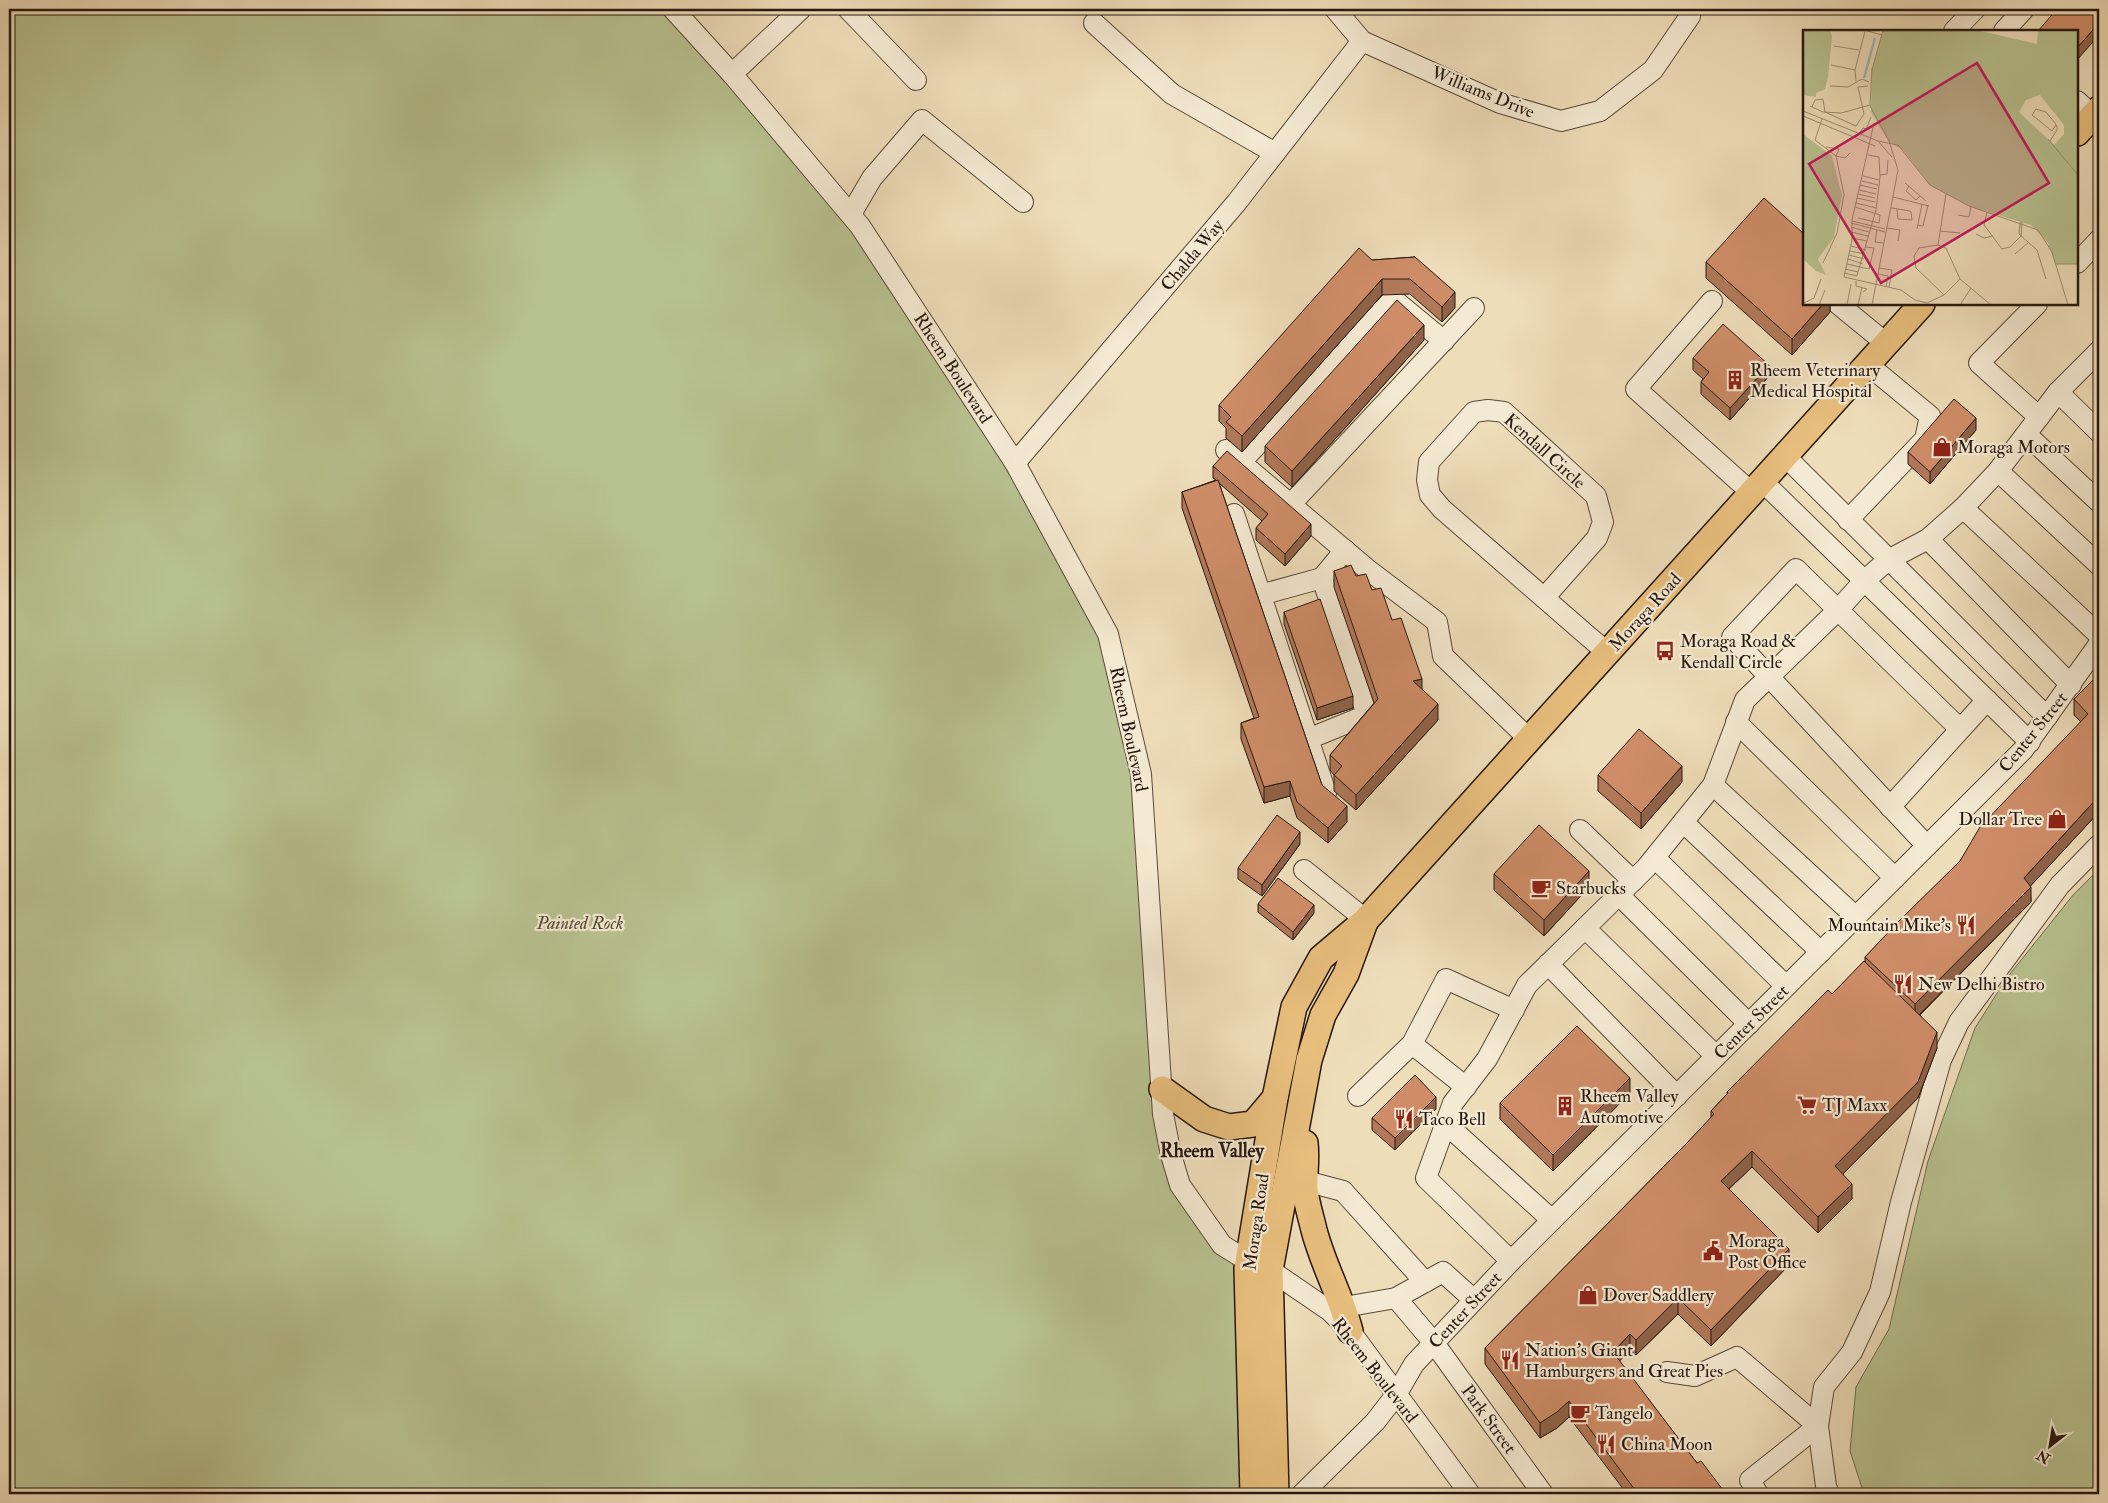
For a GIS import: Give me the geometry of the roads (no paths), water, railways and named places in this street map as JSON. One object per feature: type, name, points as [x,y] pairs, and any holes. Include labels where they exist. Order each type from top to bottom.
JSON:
[{"type":"main road","name":"Moraga Road","points":[[1253,1494],[1259,1266],[1275,1098],[1294,1007],[1321,958],[1366,920],[1921,305]]},
{"type":"main road","name":"Moraga Road","points":[[1276,1494],[1259,1266],[1300,1110],[1309,1060],[1323,1015],[1346,974],[1366,920]]},
{"type":"main road","points":[[1162,1089],[1204,1119],[1229,1127],[1253,1124],[1275,1098]]},
{"type":"main road","points":[[1300,1110],[1307,1156],[1305,1190],[1315,1235],[1325,1267],[1344,1307],[1350,1331]]},
{"type":"street","name":"Rheem Boulevard","points":[[673,9],[732,74],[851,214],[1015,463],[1108,634],[1142,774],[1163,1114],[1171,1155],[1180,1185],[1222,1245],[1330,1311],[1350,1331],[1470,1494]]},
{"type":"street","points":[[732,74],[801,9]]},
{"type":"street","points":[[848,9],[916,80]]},
{"type":"street","name":"Williams Drive","points":[[1335,9],[1362,41],[1500,103],[1561,121],[1600,111],[1653,70],[1690,16],[1691,9]]},
{"type":"street","points":[[1955,30],[1975,9]]},
{"type":"street","points":[[2005,30],[2024,9]]},
{"type":"street","points":[[1094,23],[1172,94],[1275,153]]},
{"type":"street","name":"Chalda Way","points":[[1015,463],[1237,202],[1362,41]]},
{"type":"street","points":[[851,214],[872,178],[922,120],[1023,202]]},
{"type":"street","points":[[2078,262],[2099,240]]},
{"type":"street","points":[[1444,341],[1393,299],[1234,456],[1345,550],[1437,622],[1443,656],[1529,739]]},
{"type":"street","points":[[1712,301],[1636,389],[1757,487],[1864,581],[2030,742]]},
{"type":"street","points":[[1839,305],[1886,344]]},
{"type":"street","points":[[2036,305],[1979,363],[2039,418]]},
{"type":"street","points":[[1291,504],[1474,308]]},
{"type":"street","points":[[1511,1261],[1426,1178],[1454,1103],[1487,1059],[1527,985],[1655,858],[1713,785],[1745,700],[1838,610],[1864,581],[1888,560],[1928,539],[1963,508],[1998,471],[2058,392],[2098,357]]},
{"type":"street","points":[[1848,520],[1924,440],[1930,416],[1867,364]]},
{"type":"street","points":[[2058,392],[2099,432]]},
{"type":"street","name":"Kendall Circle","points":[[1544,598],[1597,538],[1603,522],[1596,496],[1504,412],[1488,410],[1474,412],[1429,462],[1427,480],[1430,495],[1442,509],[1608,654]]},
{"type":"street","points":[[2027,435],[2099,502]]},
{"type":"street","points":[[1786,456],[2047,717]]},
{"type":"street","points":[[1998,471],[2099,565]]},
{"type":"street","points":[[1963,508],[2099,635]]},
{"type":"street","points":[[1234,514],[1326,793]]},
{"type":"street","points":[[1928,539],[2071,685]]},
{"type":"street","points":[[1260,595],[1322,578],[1345,550]]},
{"type":"street","points":[[1927,846],[1732,637],[1796,569],[1960,730]]},
{"type":"street","points":[[1308,738],[1367,715],[1322,578]]},
{"type":"street","name":"Center Street","points":[[1302,1494],[1374,1422],[1396,1395],[1414,1364],[1511,1261],[2030,742],[2099,644]]},
{"type":"street","points":[[1890,807],[1987,700]]},
{"type":"street","points":[[1736,722],[1895,878]]},
{"type":"street","points":[[1713,785],[1856,917]]},
{"type":"street","points":[[1683,822],[1821,952]]},
{"type":"street","points":[[1580,830],[1626,888],[1749,1024]]},
{"type":"street","points":[[1829,1494],[1826,1486],[1818,1426],[1824,1387],[1852,1352],[1880,1292],[1901,1202],[1941,1060],[1959,1022],[2060,885],[2099,845]]},
{"type":"street","points":[[1655,858],[1786,986]]},
{"type":"street","points":[[1304,870],[1366,920]]},
{"type":"street","points":[[1585,928],[1716,1056]]},
{"type":"street","points":[[1548,964],[1677,1096]]},
{"type":"street","points":[[1358,1096],[1412,1044],[1446,979],[1514,1010]]},
{"type":"street","points":[[1412,1044],[1466,1088]]},
{"type":"street","points":[[1446,1124],[1552,1220]]},
{"type":"street","points":[[1305,1181],[1343,1191],[1425,1282]]},
{"type":"street","points":[[1344,1307],[1396,1298],[1443,1272],[1474,1300]]},
{"type":"street","name":"Park Street","points":[[1396,1298],[1434,1343],[1543,1494]]},
{"type":"street","points":[[1667,1372],[1696,1376],[1737,1358],[1818,1426]]},
{"type":"street","points":[[1758,1494],[1750,1480],[1818,1426]]},
{"type":"place","name":"Rheem Veterinary Medical Hospital","points":[[1735,380]]},
{"type":"place","name":"Moraga Motors","points":[[1942,447]]},
{"type":"place","name":"Moraga Road & Kendall Circle","points":[[1665,651]]},
{"type":"place","name":"Dollar Tree","points":[[2057,819]]},
{"type":"place","name":"Starbucks","points":[[1541,888]]},
{"type":"place","name":"Mountain Mike's","points":[[1966,925]]},
{"type":"place","name":"New Delhi Bistro","points":[[1903,984]]},
{"type":"place","name":"TJ Maxx","points":[[1807,1105]]},
{"type":"place","name":"Rheem Valley Automotive","points":[[1565,1106]]},
{"type":"place","name":"Taco Bell","points":[[1404,1119]]},
{"type":"place","name":"Moraga Post Office","points":[[1713,1251]]},
{"type":"place","name":"Dover Saddlery","points":[[1588,1295]]},
{"type":"place","name":"Nation's Giant Hamburgers and Great Pies","points":[[1510,1360]]},
{"type":"place","name":"Tangelo","points":[[1580,1413]]},
{"type":"place","name":"China Moon","points":[[1606,1444]]},
{"type":"district","name":"Rheem Valley","points":[[1212,1150]]},
{"type":"park label","name":"Painted Rock","points":[[580,923]]}]
